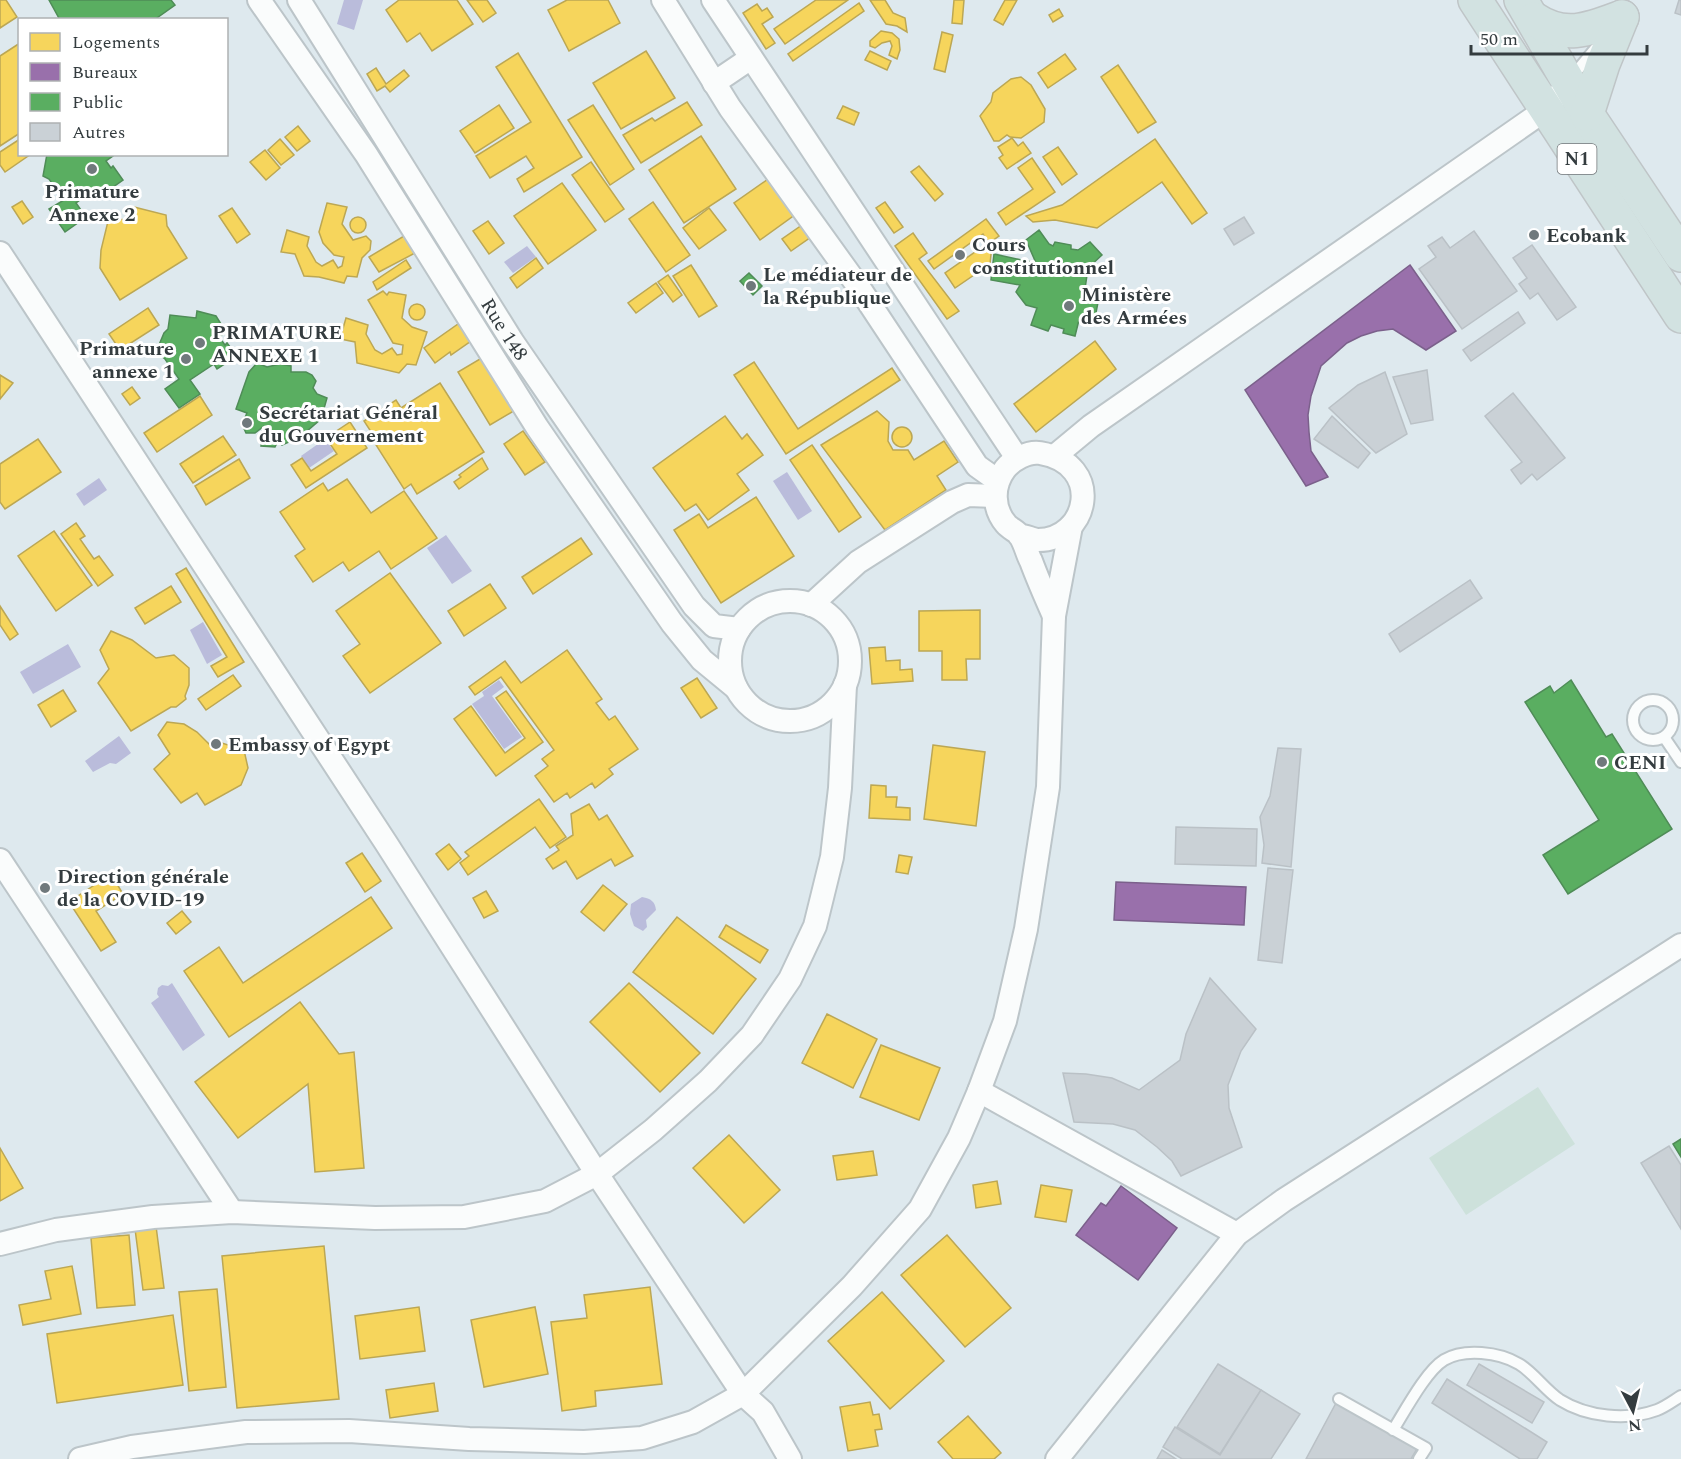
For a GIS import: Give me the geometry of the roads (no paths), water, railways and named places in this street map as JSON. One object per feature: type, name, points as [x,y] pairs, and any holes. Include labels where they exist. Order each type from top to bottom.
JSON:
[{"type":"highway","name":"N1","points":[[1475,0],[1681,316]]},
{"type":"highway","name":"N1","points":[[1527,10],[1587,114],[1681,255]]},
{"type":"highway","points":[[1527,10],[1548,29],[1572,31],[1592,28],[1624,13]]},
{"type":"highway","points":[[1587,114],[1603,64],[1624,13]]},
{"type":"street","points":[[259,0],[366,154],[537,428],[672,623],[702,660],[736,688]]},
{"type":"street","name":"Rue 148","points":[[299,0],[512,341],[694,606],[714,626],[739,629]]},
{"type":"street","points":[[663,0],[730,108],[858,286],[977,466],[996,489]]},
{"type":"street","points":[[713,0],[1017,458]]},
{"type":"street","points":[[714,83],[751,58]]},
{"type":"street","points":[[1056,455],[1091,426],[1545,110],[1567,82]]},
{"type":"street","points":[[434,262],[454,248]]},
{"type":"street","points":[[0,253],[393,853],[597,1174],[743,1394],[763,1412],[790,1459]]},
{"type":"street","points":[[1036,452],[1056,455],[1077,473],[1082,487],[1083,501],[1079,515],[1071,526],[1055,537],[1037,540],[1020,535],[1007,525],[998,512],[996,489],[1005,468],[1017,458],[1036,452]]},
{"type":"street","points":[[811,605],[858,562],[952,502],[968,495],[996,489]]},
{"type":"street","points":[[80,1459],[132,1447],[246,1432],[349,1431],[469,1439],[584,1442],[642,1438],[693,1422],[743,1394],[852,1286],[920,1209],[959,1138],[979,1091],[1005,1021],[1026,929],[1048,787],[1054,616],[1071,526]]},
{"type":"street","points":[[1020,535],[1054,616]]},
{"type":"street","points":[[0,1244],[56,1230],[153,1217],[232,1212],[375,1218],[464,1217],[544,1201],[597,1174],[653,1130],[708,1081],[752,1035],[790,979],[815,926],[832,857],[840,788],[845,686],[850,670],[850,653],[846,638],[837,624],[825,613],[811,605],[795,601],[778,602],[771,605],[749,617],[739,629],[731,648],[730,668],[736,688],[745,702],[758,712],[774,719],[791,721],[808,718],[824,711],[836,700],[845,686]]},
{"type":"street","points":[[0,860],[232,1212]]},
{"type":"street","points":[[1057,1459],[1237,1234],[1284,1200],[1681,945]]},
{"type":"street","points":[[979,1091],[1237,1234]]},
{"type":"street","points":[[456,1459],[469,1439]]},
{"type":"lane","points":[[1567,82],[1624,13]]},
{"type":"lane","points":[[1664,737],[1681,762]]},
{"type":"lane","points":[[1394,1430],[1431,1371],[1444,1359],[1462,1354],[1482,1353],[1519,1364],[1560,1400],[1603,1415],[1634,1414],[1657,1410],[1681,1396]]},
{"type":"lane","points":[[1339,1399],[1426,1448],[1419,1459]]},
{"type":"water","points":[[344,0],[363,0],[354,30],[337,24]]},
{"type":"water","points":[[527,246],[536,257],[513,273],[504,262]]},
{"type":"water","points":[[325,439],[334,451],[309,468],[301,456]]},
{"type":"water","points":[[787,472],[812,511],[798,520],[773,481]]},
{"type":"water","points":[[99,478],[107,490],[84,506],[76,494]]},
{"type":"water","points":[[446,535],[472,571],[452,584],[427,548]]},
{"type":"water","points":[[203,622],[222,655],[207,664],[190,630]]},
{"type":"water","points":[[68,644],[81,667],[33,694],[20,672]]},
{"type":"water","points":[[499,680],[504,687],[492,696],[522,737],[504,749],[472,704],[484,696],[482,692]]},
{"type":"water","points":[[119,736],[131,753],[116,764],[110,763],[93,772],[85,761]]},
{"type":"water","points":[[642,897],[652,901],[656,910],[646,920],[647,927],[643,931],[634,926],[630,914],[631,904]]},
{"type":"water","points":[[172,983],[205,1035],[183,1051],[151,1003],[159,997],[158,988]]},
{"type":"place","name":"Primature Annexe 2","points":[[92,169]]},
{"type":"place","name":"Ecobank","points":[[1534,235]]},
{"type":"place","name":"Cours constitutionnel","points":[[960,255]]},
{"type":"place","name":"Le médiateur de la République","points":[[751,286]]},
{"type":"place","name":"Ministère des Armées","points":[[1069,306]]},
{"type":"place","name":"PRIMATURE ANNEXE 1","points":[[200,343]]},
{"type":"place","name":"Primature annexe 1","points":[[186,359]]},
{"type":"place","name":"Secrétariat Général du Gouvernement","points":[[247,423]]},
{"type":"place","name":"Embassy of Egypt","points":[[216,744]]},
{"type":"place","name":"CENI","points":[[1602,762]]},
{"type":"place","name":"Direction générale de la COVID-19","points":[[45,888]]}]
